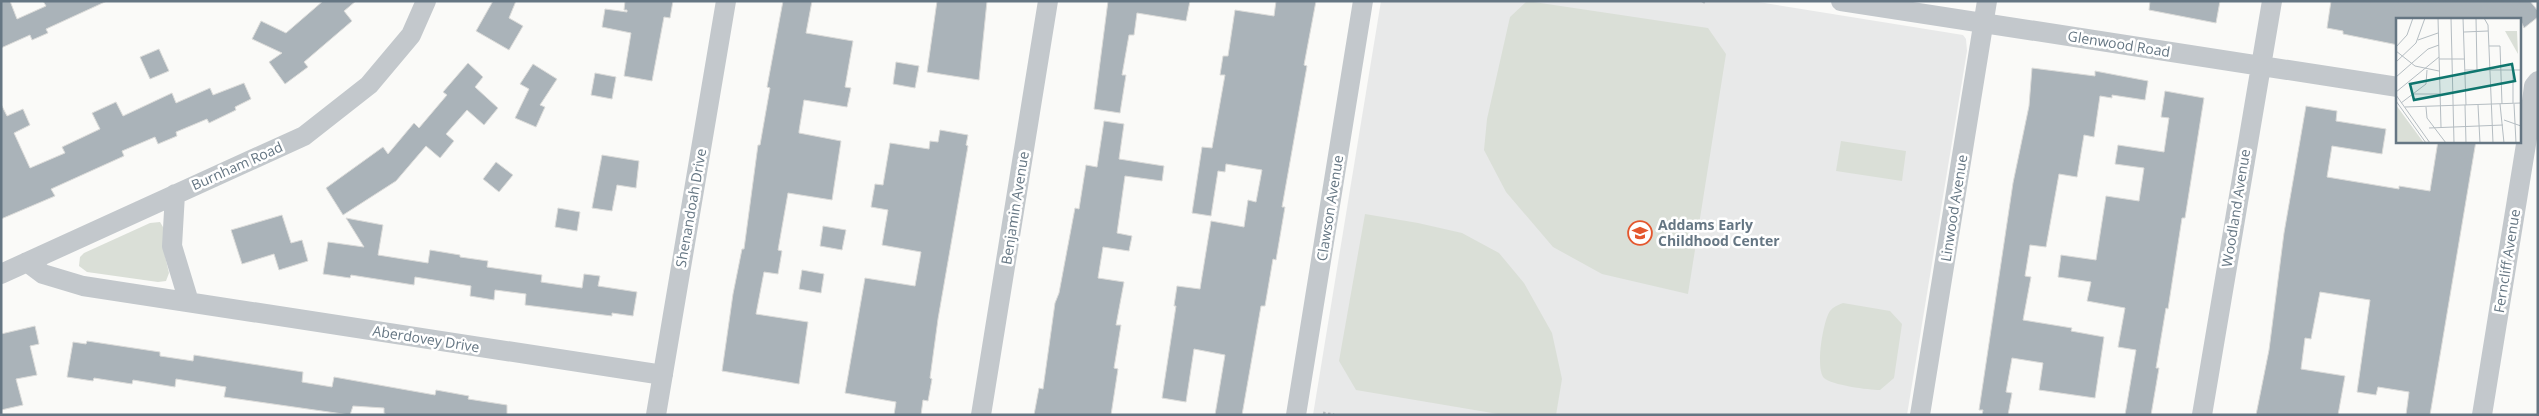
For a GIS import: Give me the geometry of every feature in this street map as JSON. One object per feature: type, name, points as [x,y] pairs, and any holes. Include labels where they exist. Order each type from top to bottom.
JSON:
[{"type":"street","name":"Burnham Road","points":[[1,274],[304,136],[368,85],[411,35],[426,1]]},
{"type":"street","name":"Shenandoah Drive","points":[[656,415],[726,1]]},
{"type":"street","name":"Benjamin Avenue","points":[[981,415],[1048,1]]},
{"type":"street","name":"Clawson Avenue","points":[[1296,415],[1363,1]]},
{"type":"street","name":"Glenwood Road","points":[[1841,1],[2396,87]]},
{"type":"street","name":"Linwood Avenue","points":[[1920,415],[1987,1]]},
{"type":"street","name":"Woodland Avenue","points":[[2202,415],[2272,1]]},
{"type":"street","points":[[2530,107],[2534,86],[2538,81]]},
{"type":"street","name":"Ferncliff Avenue","points":[[2482,415],[2530,107]]},
{"type":"street","points":[[175,194],[172,246],[189,302]]},
{"type":"street","name":"Aberdovey Drive","points":[[27,262],[43,274],[60,281],[663,375]]},
{"type":"path","points":[[1323,413],[1334,415]]},
{"type":"shaded area","name":"Addams Early Childhood Center","points":[[1381,1],[1752,1],[1963,35],[1966,39],[1967,51],[1907,415],[1313,415]]},
{"type":"shaded area","points":[[1527,1],[1708,28],[1726,54],[1688,294],[1602,274],[1553,247],[1506,192],[1484,150],[1487,119],[1510,17]]},
{"type":"shaded area","points":[[1841,141],[1906,151],[1902,181],[1836,171]]},
{"type":"shaded area","points":[[1365,214],[1462,233],[1499,253],[1524,283],[1552,333],[1562,379],[1556,415],[1504,415],[1356,390],[1339,361]]},
{"type":"shaded area","points":[[160,222],[163,227],[163,247],[169,273],[166,281],[158,282],[87,272],[79,266],[80,257],[84,253],[150,223]]},
{"type":"shaded area","points":[[1843,303],[1890,311],[1902,324],[1894,378],[1880,390],[1834,383],[1824,378],[1821,373],[1821,345],[1827,316],[1834,307]]},
{"type":"building","points":[[1,1],[10,1],[17,19],[46,6],[43,1],[107,1],[46,29],[48,33],[32,40],[30,35],[1,48]]},
{"type":"building","points":[[323,1],[356,1],[344,11],[352,21],[304,62],[308,67],[285,84],[269,62],[282,53],[252,39],[261,21],[286,33]]},
{"type":"building","points":[[493,1],[516,1],[509,18],[523,26],[509,50],[476,31]]},
{"type":"building","points":[[625,1],[673,1],[670,18],[664,17],[652,81],[624,76],[631,33],[602,27],[605,9],[627,12],[627,10],[624,10]]},
{"type":"building","points":[[783,1],[812,1],[806,33],[853,41],[845,87],[851,88],[847,107],[804,100],[799,131],[799,133],[841,141],[832,200],[788,193],[778,250],[782,251],[778,274],[764,272],[756,314],[808,322],[799,384],[722,371],[733,294],[742,249],[744,249],[758,145],[760,145],[770,88],[767,87]]},
{"type":"building","points":[[937,1],[987,1],[979,80],[927,72]]},
{"type":"building","points":[[1108,1],[1190,1],[1186,21],[1137,13],[1134,35],[1129,35],[1122,75],[1126,75],[1120,113],[1094,109]]},
{"type":"building","points":[[1276,1],[1316,1],[1304,65],[1307,66],[1282,207],[1285,207],[1276,260],[1273,259],[1265,306],[1261,306],[1242,415],[1215,415],[1225,355],[1194,349],[1186,402],[1162,398],[1176,306],[1174,306],[1177,286],[1200,289],[1211,221],[1244,227],[1248,200],[1256,202],[1262,170],[1226,164],[1225,172],[1218,171],[1211,216],[1192,213],[1202,147],[1212,148],[1225,75],[1220,75],[1223,56],[1228,56],[1235,10],[1274,16]]},
{"type":"building","points":[[2150,1],[2220,1],[2216,23],[2149,10]]},
{"type":"building","points":[[2331,1],[2530,1],[2538,11],[2538,17],[2524,28],[2522,18],[2396,18],[2396,45],[2343,34],[2343,31],[2327,28]]},
{"type":"building","points":[[159,49],[169,71],[150,79],[140,57]]},
{"type":"building","points":[[896,62],[919,66],[915,88],[893,84]]},
{"type":"building","points":[[468,63],[483,77],[475,87],[498,108],[484,125],[467,110],[446,134],[454,141],[440,158],[426,146],[396,181],[343,215],[326,188],[383,147],[388,154],[414,123],[419,128],[447,95],[443,92]]},
{"type":"building","points":[[533,64],[557,79],[540,105],[545,107],[536,127],[515,118],[529,89],[520,84]]},
{"type":"building","points":[[2032,68],[2095,76],[2095,71],[2148,81],[2145,100],[2112,95],[2112,98],[2100,96],[2094,137],[2084,135],[2077,177],[2059,174],[2046,247],[2030,245],[2025,276],[2031,277],[2023,320],[2072,328],[2071,331],[2104,337],[2095,398],[2039,390],[2043,363],[2012,358],[2006,392],[2012,393],[2008,415],[1982,415],[1983,410],[1979,410],[2013,183],[2029,106]]},
{"type":"building","points":[[595,73],[616,77],[612,99],[591,95]]},
{"type":"building","points":[[244,83],[251,99],[235,107],[236,110],[209,123],[207,119],[176,132],[177,136],[158,144],[155,137],[122,151],[124,156],[51,189],[55,196],[1,219],[1,104],[7,116],[23,109],[30,125],[14,133],[30,168],[65,153],[62,147],[100,129],[92,113],[116,102],[123,116],[172,93],[176,103],[210,88],[213,95]]},
{"type":"building","points":[[2165,91],[2204,98],[2185,218],[2182,218],[2168,309],[2166,308],[2156,368],[2159,368],[2151,415],[2125,415],[2136,350],[2118,347],[2125,308],[2087,301],[2091,282],[2058,277],[2061,255],[2096,260],[2106,196],[2139,201],[2144,168],[2115,164],[2118,145],[2164,152],[2169,118],[2161,117]]},
{"type":"building","points":[[2306,106],[2337,111],[2336,121],[2386,129],[2382,154],[2332,146],[2327,177],[2399,189],[2399,186],[2430,191],[2438,142],[2476,142],[2430,415],[2406,415],[2409,392],[2378,387],[2376,395],[2357,392],[2370,300],[2320,292],[2311,339],[2305,338],[2301,369],[2345,376],[2338,415],[2256,415],[2269,350],[2284,233]]},
{"type":"building","points":[[1104,121],[1124,124],[1119,159],[1164,166],[1162,181],[1125,176],[1117,233],[1132,236],[1129,251],[1103,247],[1098,278],[1124,282],[1116,325],[1121,325],[1114,368],[1118,369],[1111,415],[1034,415],[1039,388],[1043,389],[1055,303],[1059,293],[1075,208],[1079,209],[1086,165],[1097,167]]},
{"type":"building","points":[[940,130],[968,135],[966,145],[968,146],[938,319],[930,378],[932,379],[928,401],[923,400],[921,415],[894,415],[896,402],[845,393],[865,278],[915,286],[921,252],[882,245],[888,210],[871,207],[875,184],[883,185],[890,143],[929,149],[930,141],[938,142]]},
{"type":"building","points":[[602,155],[639,161],[636,188],[617,185],[612,211],[592,208]]},
{"type":"building","points":[[496,162],[513,175],[499,192],[483,179]]},
{"type":"building","points":[[558,208],[580,212],[577,231],[555,227]]},
{"type":"building","points":[[282,215],[291,243],[302,240],[308,261],[279,270],[274,254],[242,264],[231,230]]},
{"type":"building","points":[[346,218],[383,225],[378,255],[428,263],[430,250],[488,261],[487,267],[542,275],[541,282],[582,288],[584,274],[600,276],[598,286],[637,292],[633,316],[612,313],[612,316],[525,305],[526,294],[495,290],[494,300],[470,296],[471,286],[415,277],[414,285],[351,275],[350,278],[323,274],[328,242],[364,247]]},
{"type":"building","points":[[823,226],[846,230],[842,250],[820,246]]},
{"type":"building","points":[[802,270],[824,274],[821,293],[799,289]]},
{"type":"building","points":[[35,326],[39,344],[30,346],[37,375],[16,379],[23,405],[1,410],[1,334]]},
{"type":"building","points":[[87,341],[160,352],[160,356],[193,361],[194,355],[303,372],[302,382],[332,387],[334,377],[435,395],[436,390],[469,396],[468,399],[507,405],[507,415],[387,415],[384,413],[384,408],[353,406],[350,415],[224,397],[226,387],[176,379],[175,387],[133,380],[132,384],[94,378],[93,381],[67,377],[73,342],[86,344]]},
{"type":"place","name":"Addams Early Childhood Center","points":[[1640,233]]}]
